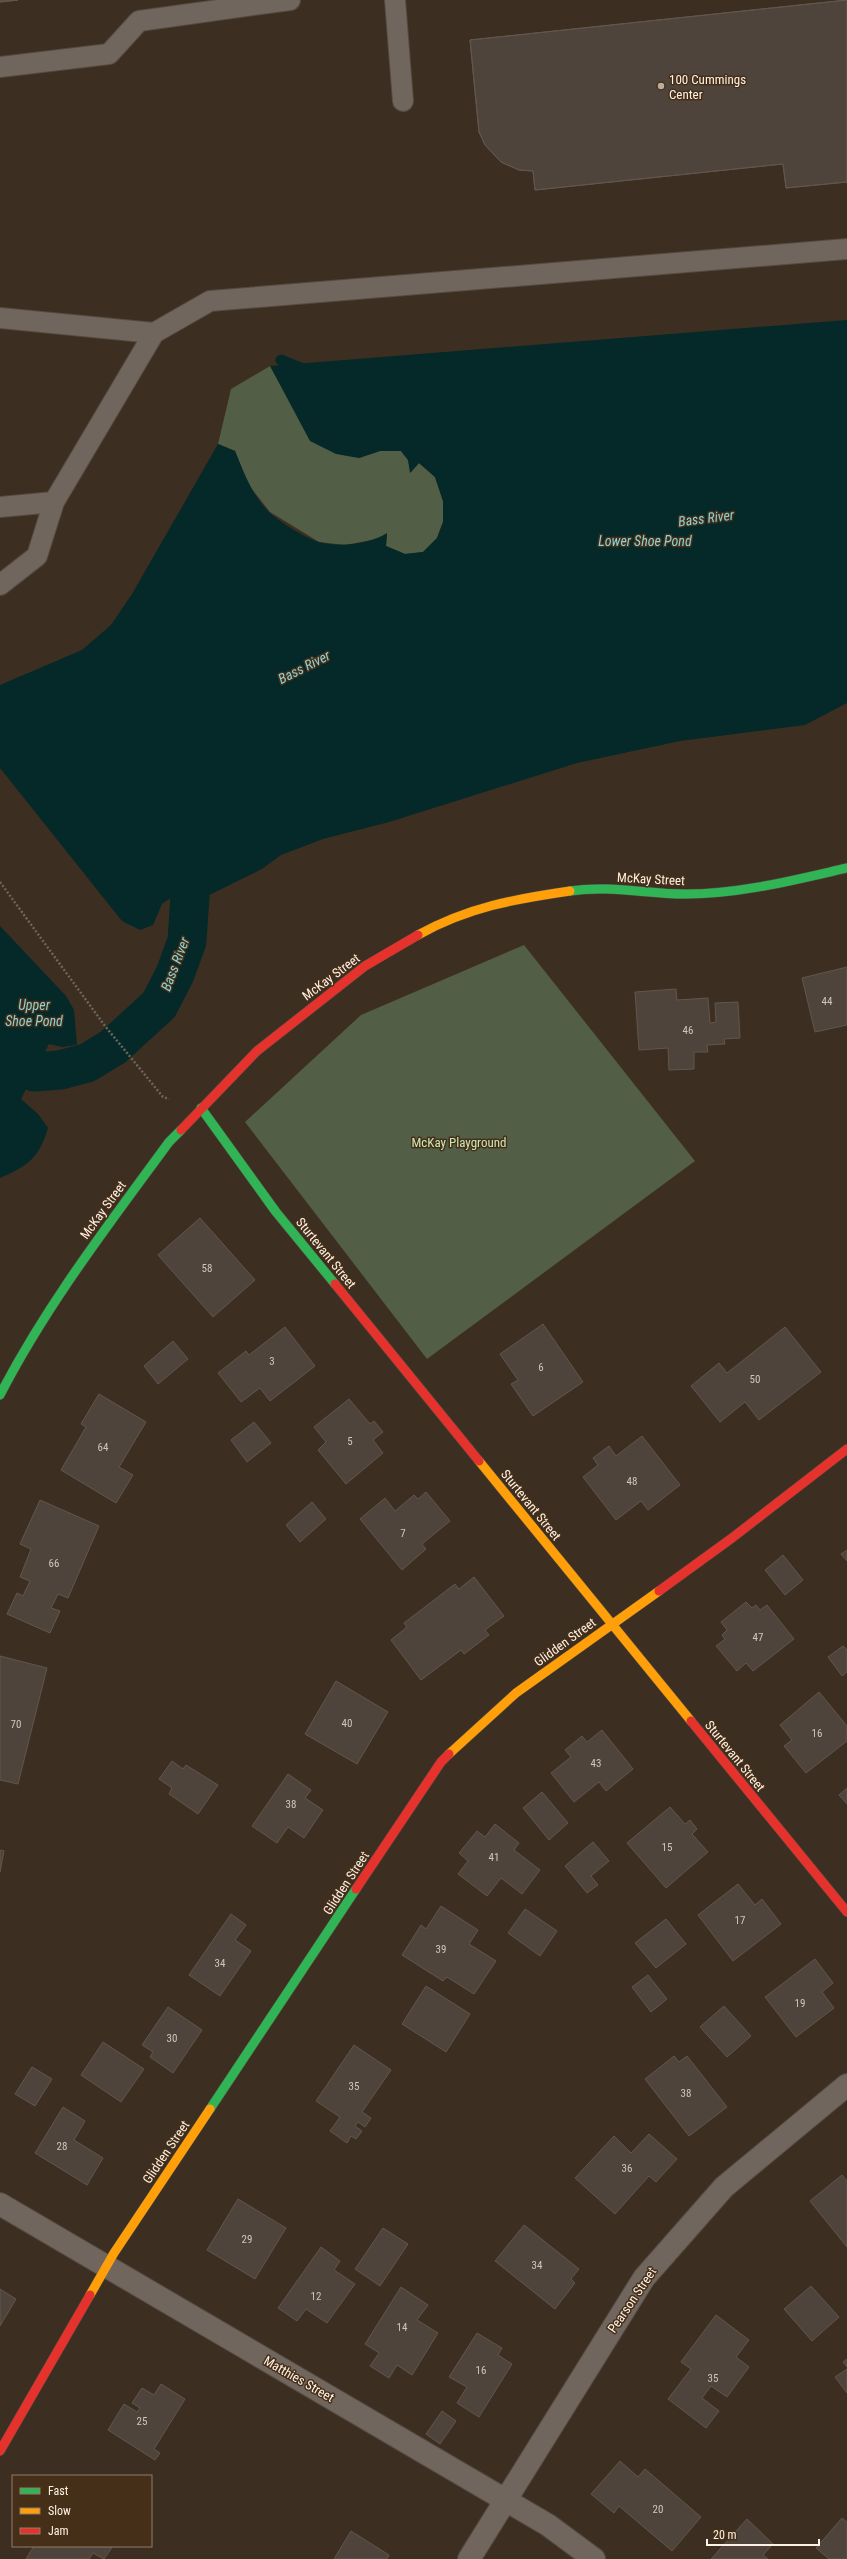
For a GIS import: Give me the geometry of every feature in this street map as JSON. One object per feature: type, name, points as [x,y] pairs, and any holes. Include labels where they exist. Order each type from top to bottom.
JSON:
[{"type":"street","name":"McKay Street","points":[[0,1395],[21,1354],[72,1274],[169,1142],[263,1046],[365,966],[440,923],[507,900],[590,888],[686,894],[772,885],[847,868]]},
{"type":"street","name":"Sturtevant Street","points":[[201,1108],[276,1212],[847,1912]]},
{"type":"street","name":"Glidden Street","points":[[0,2451],[107,2266],[441,1762],[516,1693],[732,1538],[847,1449]]},
{"type":"street","name":"Pearson Street","points":[[468,2559],[644,2278],[724,2187],[847,2085]]},
{"type":"street","name":"Matthies Street","points":[[0,2204],[548,2525],[594,2559]]},
{"type":"lane","points":[[0,67],[109,54],[138,21],[290,0]]},
{"type":"lane","points":[[395,0],[403,102]]},
{"type":"lane","points":[[0,585],[37,556],[54,502],[154,333],[210,301],[847,249]]},
{"type":"lane","points":[[0,318],[154,333]]},
{"type":"lane","points":[[0,508],[54,502]]},
{"type":"path","points":[[0,882],[123,1050],[163,1097],[201,1108]]},
{"type":"green space","points":[[270,366],[286,393],[359,458],[380,451],[401,451],[408,460],[411,472],[419,463],[435,477],[443,501],[443,522],[437,538],[423,552],[405,554],[386,546],[387,534],[377,539],[345,545],[319,542],[270,512],[248,484],[235,451],[218,444],[231,389]]},
{"type":"green space","name":"McKay Playground","points":[[524,945],[695,1161],[427,1359],[245,1122],[361,1015]]},
{"type":"water","name":"Lower Shoe Pond","points":[[847,320],[847,703],[805,725],[680,741],[577,763],[389,822],[323,839],[281,855],[262,869],[205,897],[175,895],[162,904],[153,925],[140,930],[122,921],[0,768],[0,685],[82,650],[111,625],[132,594],[218,444],[235,451],[253,491],[269,512],[307,537],[327,544],[345,545],[372,540],[387,533],[386,546],[405,554],[423,552],[437,538],[443,522],[443,501],[435,477],[419,463],[410,473],[408,460],[401,451],[380,451],[359,458],[336,454],[310,441],[270,366]]},
{"type":"water","name":"Upper Shoe Pond","points":[[0,926],[66,996],[74,1010],[77,1045],[62,1047],[49,1044],[21,1099],[38,1114],[48,1128],[45,1138],[41,1147],[31,1160],[25,1165],[0,1178]]},
{"type":"building","points":[[0,0],[18,0],[0,2]]},
{"type":"building","points":[[0,0],[18,0],[0,2]]},
{"type":"building","name":"100 Cummings Center","points":[[847,0],[847,182],[786,188],[783,164],[535,190],[533,171],[519,170],[501,162],[485,145],[479,132],[470,40]]},
{"type":"building","name":"100 Cummings Center","points":[[847,0],[847,182],[786,188],[783,164],[535,190],[533,171],[519,170],[501,162],[485,145],[479,132],[470,40]]},
{"type":"building","points":[[847,967],[847,1025],[815,1032],[802,978]]},
{"type":"building","points":[[676,989],[677,1000],[708,998],[710,1023],[716,1022],[715,1003],[738,1002],[740,1038],[724,1039],[725,1044],[707,1045],[708,1052],[694,1052],[694,1069],[669,1070],[668,1048],[639,1050],[635,992]]},
{"type":"building","points":[[200,1218],[255,1280],[213,1317],[158,1255]]},
{"type":"building","points":[[543,1324],[583,1382],[533,1416],[511,1384],[518,1380],[500,1354]]},
{"type":"building","points":[[285,1327],[315,1366],[270,1401],[260,1388],[241,1402],[218,1373],[246,1351],[249,1355]]},
{"type":"building","points":[[785,1327],[821,1372],[759,1420],[745,1402],[720,1422],[691,1386],[719,1363],[727,1373]]},
{"type":"building","points":[[173,1341],[188,1359],[158,1384],[144,1366]]},
{"type":"building","points":[[99,1394],[146,1422],[119,1467],[133,1475],[116,1503],[61,1470],[86,1427],[81,1424]]},
{"type":"building","points":[[349,1399],[370,1424],[374,1421],[383,1432],[373,1440],[383,1453],[346,1484],[318,1450],[326,1442],[314,1427]]},
{"type":"building","points":[[254,1422],[271,1443],[247,1462],[231,1440]]},
{"type":"building","points":[[642,1436],[680,1485],[648,1510],[641,1501],[616,1520],[583,1477],[598,1465],[593,1458],[609,1446],[616,1456]]},
{"type":"building","points":[[426,1492],[450,1521],[422,1544],[426,1549],[402,1570],[360,1519],[385,1498],[395,1511],[414,1495],[418,1499]]},
{"type":"building","points":[[40,1500],[99,1526],[68,1598],[58,1594],[51,1608],[60,1611],[50,1633],[7,1614],[17,1593],[23,1596],[30,1581],[20,1577],[31,1549],[20,1544]]},
{"type":"building","points":[[312,1502],[326,1519],[300,1542],[286,1525]]},
{"type":"building","points":[[847,1550],[847,1561],[841,1554]]},
{"type":"building","points":[[783,1555],[803,1580],[785,1595],[765,1570]]},
{"type":"building","points":[[474,1577],[504,1616],[485,1630],[489,1635],[464,1654],[461,1650],[421,1680],[391,1640],[407,1627],[404,1623],[455,1584],[459,1589]]},
{"type":"building","points":[[746,1602],[752,1608],[756,1605],[760,1610],[767,1605],[794,1639],[753,1671],[746,1663],[737,1671],[716,1646],[725,1639],[722,1635],[727,1630],[721,1622]]},
{"type":"building","points":[[843,1646],[847,1650],[847,1672],[842,1676],[828,1657]]},
{"type":"building","points":[[0,1656],[47,1668],[18,1784],[0,1780]]},
{"type":"building","points":[[336,1681],[388,1712],[357,1764],[305,1734]]},
{"type":"building","points":[[819,1692],[847,1726],[847,1741],[806,1773],[784,1746],[792,1740],[780,1725]]},
{"type":"building","points":[[602,1730],[633,1769],[606,1791],[599,1782],[574,1802],[551,1773],[571,1757],[565,1750],[582,1736],[587,1742]]},
{"type":"building","points":[[172,1761],[183,1769],[186,1765],[218,1785],[198,1814],[169,1794],[172,1788],[159,1779]]},
{"type":"building","points":[[288,1774],[311,1790],[305,1798],[323,1810],[304,1838],[288,1827],[277,1843],[252,1826]]},
{"type":"building","points":[[847,1788],[847,1804],[839,1795]]},
{"type":"building","points":[[542,1792],[568,1823],[549,1840],[523,1808]]},
{"type":"building","points":[[670,1807],[685,1824],[690,1820],[697,1829],[692,1834],[708,1852],[666,1888],[627,1843]]},
{"type":"building","points":[[495,1824],[519,1843],[514,1850],[540,1870],[522,1894],[501,1878],[487,1896],[458,1874],[468,1861],[459,1853],[477,1831],[485,1837]]},
{"type":"building","points":[[593,1842],[609,1861],[591,1876],[598,1885],[587,1893],[565,1866]]},
{"type":"building","points":[[0,1850],[4,1851],[0,1872]]},
{"type":"building","points":[[738,1884],[755,1905],[762,1899],[781,1924],[733,1961],[698,1915]]},
{"type":"building","points":[[441,1906],[478,1930],[469,1944],[496,1961],[474,1994],[447,1977],[443,1981],[402,1955],[421,1925],[426,1929]]},
{"type":"building","points":[[525,1909],[557,1931],[540,1956],[508,1933]]},
{"type":"building","points":[[231,1914],[246,1925],[235,1940],[251,1951],[220,1996],[189,1975]]},
{"type":"building","points":[[666,1919],[686,1944],[656,1968],[635,1943]]},
{"type":"building","points":[[815,1959],[833,1983],[822,1992],[834,2008],[796,2037],[765,1997]]},
{"type":"building","points":[[648,1975],[667,1999],[651,2012],[632,1987]]},
{"type":"building","points":[[426,1986],[470,2014],[446,2052],[402,2024]]},
{"type":"building","points":[[724,2006],[751,2036],[727,2057],[700,2027]]},
{"type":"building","points":[[168,2007],[202,2030],[173,2073],[150,2057],[153,2052],[142,2045]]},
{"type":"building","points":[[103,2042],[144,2069],[121,2102],[81,2075]]},
{"type":"building","points":[[354,2045],[391,2070],[362,2112],[371,2118],[365,2127],[358,2122],[355,2126],[362,2131],[356,2139],[351,2136],[347,2143],[330,2131],[340,2117],[316,2101]]},
{"type":"building","points":[[674,2056],[679,2062],[687,2056],[727,2107],[689,2136],[645,2079]]},
{"type":"building","points":[[32,2067],[52,2079],[35,2106],[15,2094]]},
{"type":"building","points":[[63,2107],[85,2121],[74,2140],[103,2158],[87,2185],[35,2153]]},
{"type":"building","points":[[649,2134],[677,2159],[656,2182],[649,2176],[615,2214],[575,2178],[614,2136],[631,2153]]},
{"type":"building","points":[[842,2175],[847,2181],[847,2247],[810,2201]]},
{"type":"building","points":[[238,2199],[286,2228],[255,2279],[207,2250]]},
{"type":"building","points":[[524,2225],[579,2269],[571,2279],[575,2283],[555,2309],[495,2261]]},
{"type":"building","points":[[383,2228],[408,2244],[380,2286],[355,2269]]},
{"type":"building","points":[[321,2247],[340,2261],[334,2270],[355,2284],[327,2323],[306,2309],[297,2321],[278,2308]]},
{"type":"building","points":[[811,2286],[839,2317],[812,2341],[784,2309]]},
{"type":"building","points":[[401,2287],[428,2305],[417,2320],[438,2333],[412,2375],[397,2365],[389,2378],[370,2366],[379,2353],[365,2344]]},
{"type":"building","points":[[0,2289],[16,2299],[0,2326]]},
{"type":"building","points":[[716,2315],[749,2340],[736,2357],[749,2367],[727,2397],[711,2386],[702,2398],[719,2411],[706,2428],[668,2399],[691,2369],[681,2362]]},
{"type":"building","points":[[477,2333],[502,2348],[498,2355],[512,2364],[479,2417],[457,2403],[467,2387],[449,2377]]},
{"type":"building","points":[[847,2359],[847,2367],[843,2362]]},
{"type":"building","points":[[847,2369],[847,2393],[835,2377]]},
{"type":"building","points":[[161,2384],[185,2399],[154,2449],[160,2453],[155,2460],[108,2430],[124,2404],[137,2412],[140,2408],[132,2403],[142,2388],[154,2395]]},
{"type":"building","points":[[442,2411],[456,2421],[440,2444],[426,2434]]},
{"type":"building","points":[[620,2461],[638,2477],[645,2469],[701,2517],[672,2551],[619,2506],[614,2513],[591,2494]]},
{"type":"building","points":[[842,2518],[847,2522],[847,2559],[829,2559],[816,2548]]},
{"type":"building","points":[[747,2519],[773,2544],[763,2555],[768,2559],[711,2559]]},
{"type":"building","points":[[351,2531],[389,2555],[387,2559],[334,2559]]},
{"type":"building","points":[[33,2547],[112,2547],[104,2559],[93,2553],[89,2559],[26,2559]]},
{"type":"waterway","points":[[281,360],[303,369]]},
{"type":"waterway","name":"Bass River","points":[[34,1072],[60,1070],[87,1063],[113,1047],[159,1005],[175,974],[187,941],[190,896]]},
{"type":"traffic: fast","points":[[570,891],[599,889],[671,894],[726,892],[767,886],[847,868]]},
{"type":"traffic: fast","points":[[201,1108],[276,1212],[335,1284]]},
{"type":"traffic: fast","points":[[0,1395],[18,1361],[58,1297],[169,1142],[181,1130]]},
{"type":"traffic: fast","points":[[210,2109],[356,1889]]},
{"type":"traffic: slow","points":[[418,935],[455,917],[474,911],[530,897],[570,891]]},
{"type":"traffic: slow","points":[[479,1461],[691,1721]]},
{"type":"traffic: slow","points":[[449,1754],[516,1693],[659,1591]]},
{"type":"traffic: slow","points":[[90,2295],[114,2253],[210,2109]]},
{"type":"traffic: jam","points":[[181,1130],[257,1051],[365,966],[418,935]]},
{"type":"traffic: jam","points":[[335,1284],[479,1461]]},
{"type":"traffic: jam","points":[[659,1591],[732,1538],[847,1449]]},
{"type":"traffic: jam","points":[[691,1721],[847,1912]]},
{"type":"traffic: jam","points":[[356,1889],[441,1762],[449,1754]]},
{"type":"traffic: jam","points":[[0,2451],[90,2295]]},
{"type":"place","name":"100 Cummings Center","points":[[661,86]]}]
